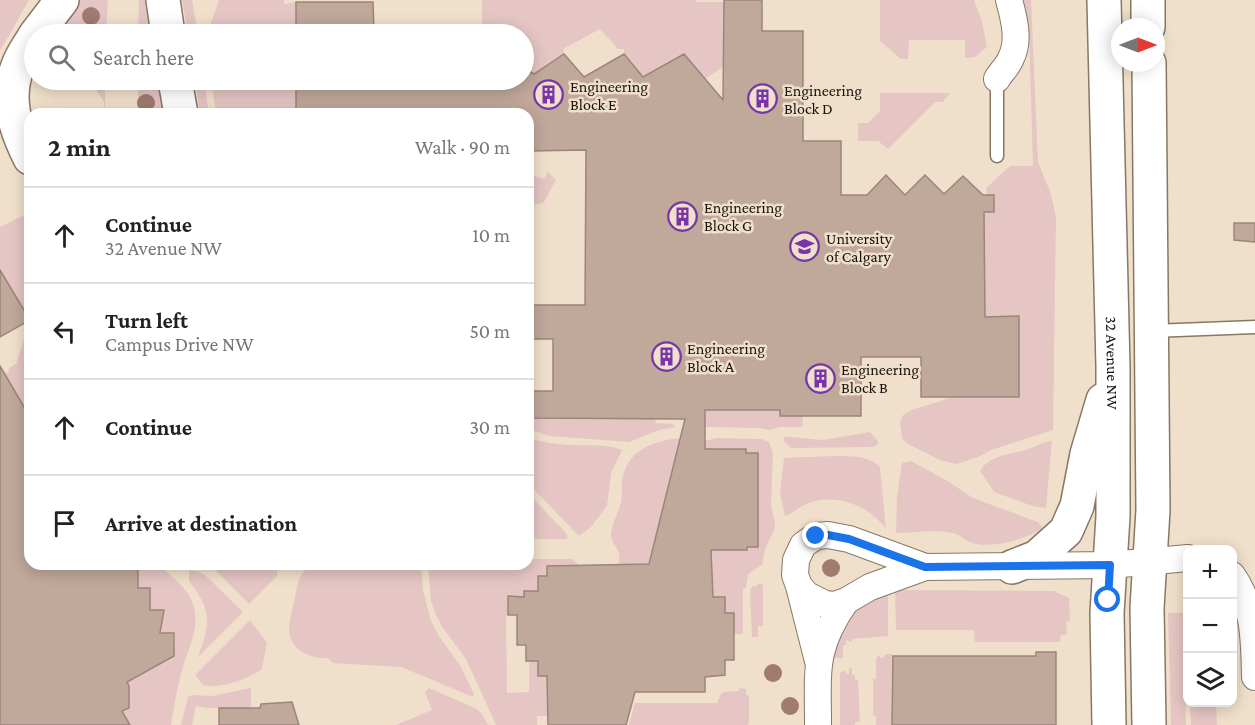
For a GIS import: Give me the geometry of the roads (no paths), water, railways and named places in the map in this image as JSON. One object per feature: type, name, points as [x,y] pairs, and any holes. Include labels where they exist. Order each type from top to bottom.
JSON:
[{"type":"main road","points":[[44,24],[62,0]]},
{"type":"main road","points":[[163,0],[167,24]]},
{"type":"main road","name":"32 Avenue NW","points":[[1104,0],[1113,367],[1113,516],[1107,613],[1109,725]]},
{"type":"main road","points":[[1148,0],[1148,18]]},
{"type":"main road","points":[[24,55],[18,65],[11,92],[13,120],[24,145]]},
{"type":"main road","points":[[1149,72],[1153,510],[1147,608],[1149,725]]},
{"type":"main road","points":[[177,90],[180,108]]},
{"type":"main road","points":[[1012,567],[1036,557],[1066,531],[1077,506],[1087,454],[1113,367]]},
{"type":"street","points":[[997,79],[1011,58],[1016,41],[1009,0]]},
{"type":"street","points":[[818,661],[795,575],[796,560],[803,545],[816,536],[828,535],[849,539],[925,567]]},
{"type":"street","points":[[799,586],[807,595],[825,604],[835,605],[870,587],[925,567],[1110,565],[1183,558]]},
{"type":"street","points":[[1237,581],[1248,598],[1253,622],[1255,677]]},
{"type":"street","points":[[818,725],[818,661],[823,641],[832,621],[846,601]]},
{"type":"lane","points":[[996,156],[997,79]]},
{"type":"lane","points":[[1151,331],[1255,327]]},
{"type":"place","name":"Engineering Block E","points":[[549,95]]},
{"type":"place","name":"Engineering Block D","points":[[763,99]]},
{"type":"place","name":"Engineering Block G","points":[[683,216]]},
{"type":"place","name":"University of Calgary","points":[[805,247]]},
{"type":"place","name":"Engineering Block A","points":[[666,357]]},
{"type":"place","name":"Engineering Block B","points":[[820,378]]}]
